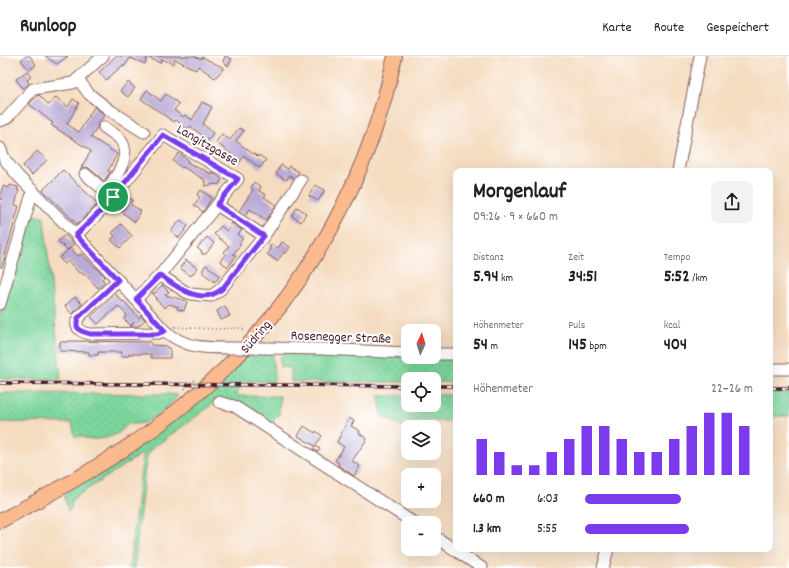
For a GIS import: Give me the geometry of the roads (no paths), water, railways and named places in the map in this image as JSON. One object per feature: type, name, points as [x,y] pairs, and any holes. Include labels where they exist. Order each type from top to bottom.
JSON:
[{"type":"main road","name":"Südring","points":[[0,521],[59,489],[106,461],[153,430],[217,377],[262,329],[288,297],[310,264],[344,205],[358,176],[375,132],[391,76],[395,56]]},
{"type":"street","points":[[0,121],[7,118],[33,90],[73,83],[103,56]]},
{"type":"street","points":[[679,168],[700,56]]},
{"type":"street","points":[[78,79],[89,94],[111,111],[144,132]]},
{"type":"street","points":[[85,174],[110,194],[124,161],[125,152],[124,145],[119,139],[104,127]]},
{"type":"street","name":"Langitzgasse","points":[[76,235],[107,205],[110,194],[163,135],[238,179],[160,275],[136,299]]},
{"type":"street","name":"Rosenegger Straße","points":[[0,148],[5,160],[18,176],[76,235],[165,331],[179,341],[192,346],[228,348],[321,349],[401,353]]},
{"type":"street","points":[[160,275],[180,289],[191,294],[205,296],[217,293],[222,289],[264,236],[301,180]]},
{"type":"street","points":[[0,304],[33,190]]},
{"type":"street","points":[[217,205],[264,236]]},
{"type":"street","points":[[118,280],[78,318],[77,324],[79,329],[90,334],[157,334],[165,331]]},
{"type":"street","points":[[441,354],[453,354]]},
{"type":"street","points":[[773,369],[789,369]]},
{"type":"street","points":[[218,402],[234,406],[403,516]]},
{"type":"street","points":[[441,541],[453,549]]},
{"type":"street","points":[[458,552],[482,568]]},
{"type":"street","points":[[603,568],[607,552]]},
{"type":"railway","points":[[0,383],[401,386]]},
{"type":"railway","points":[[441,386],[453,386]]},
{"type":"railway","points":[[773,388],[789,388]]}]
